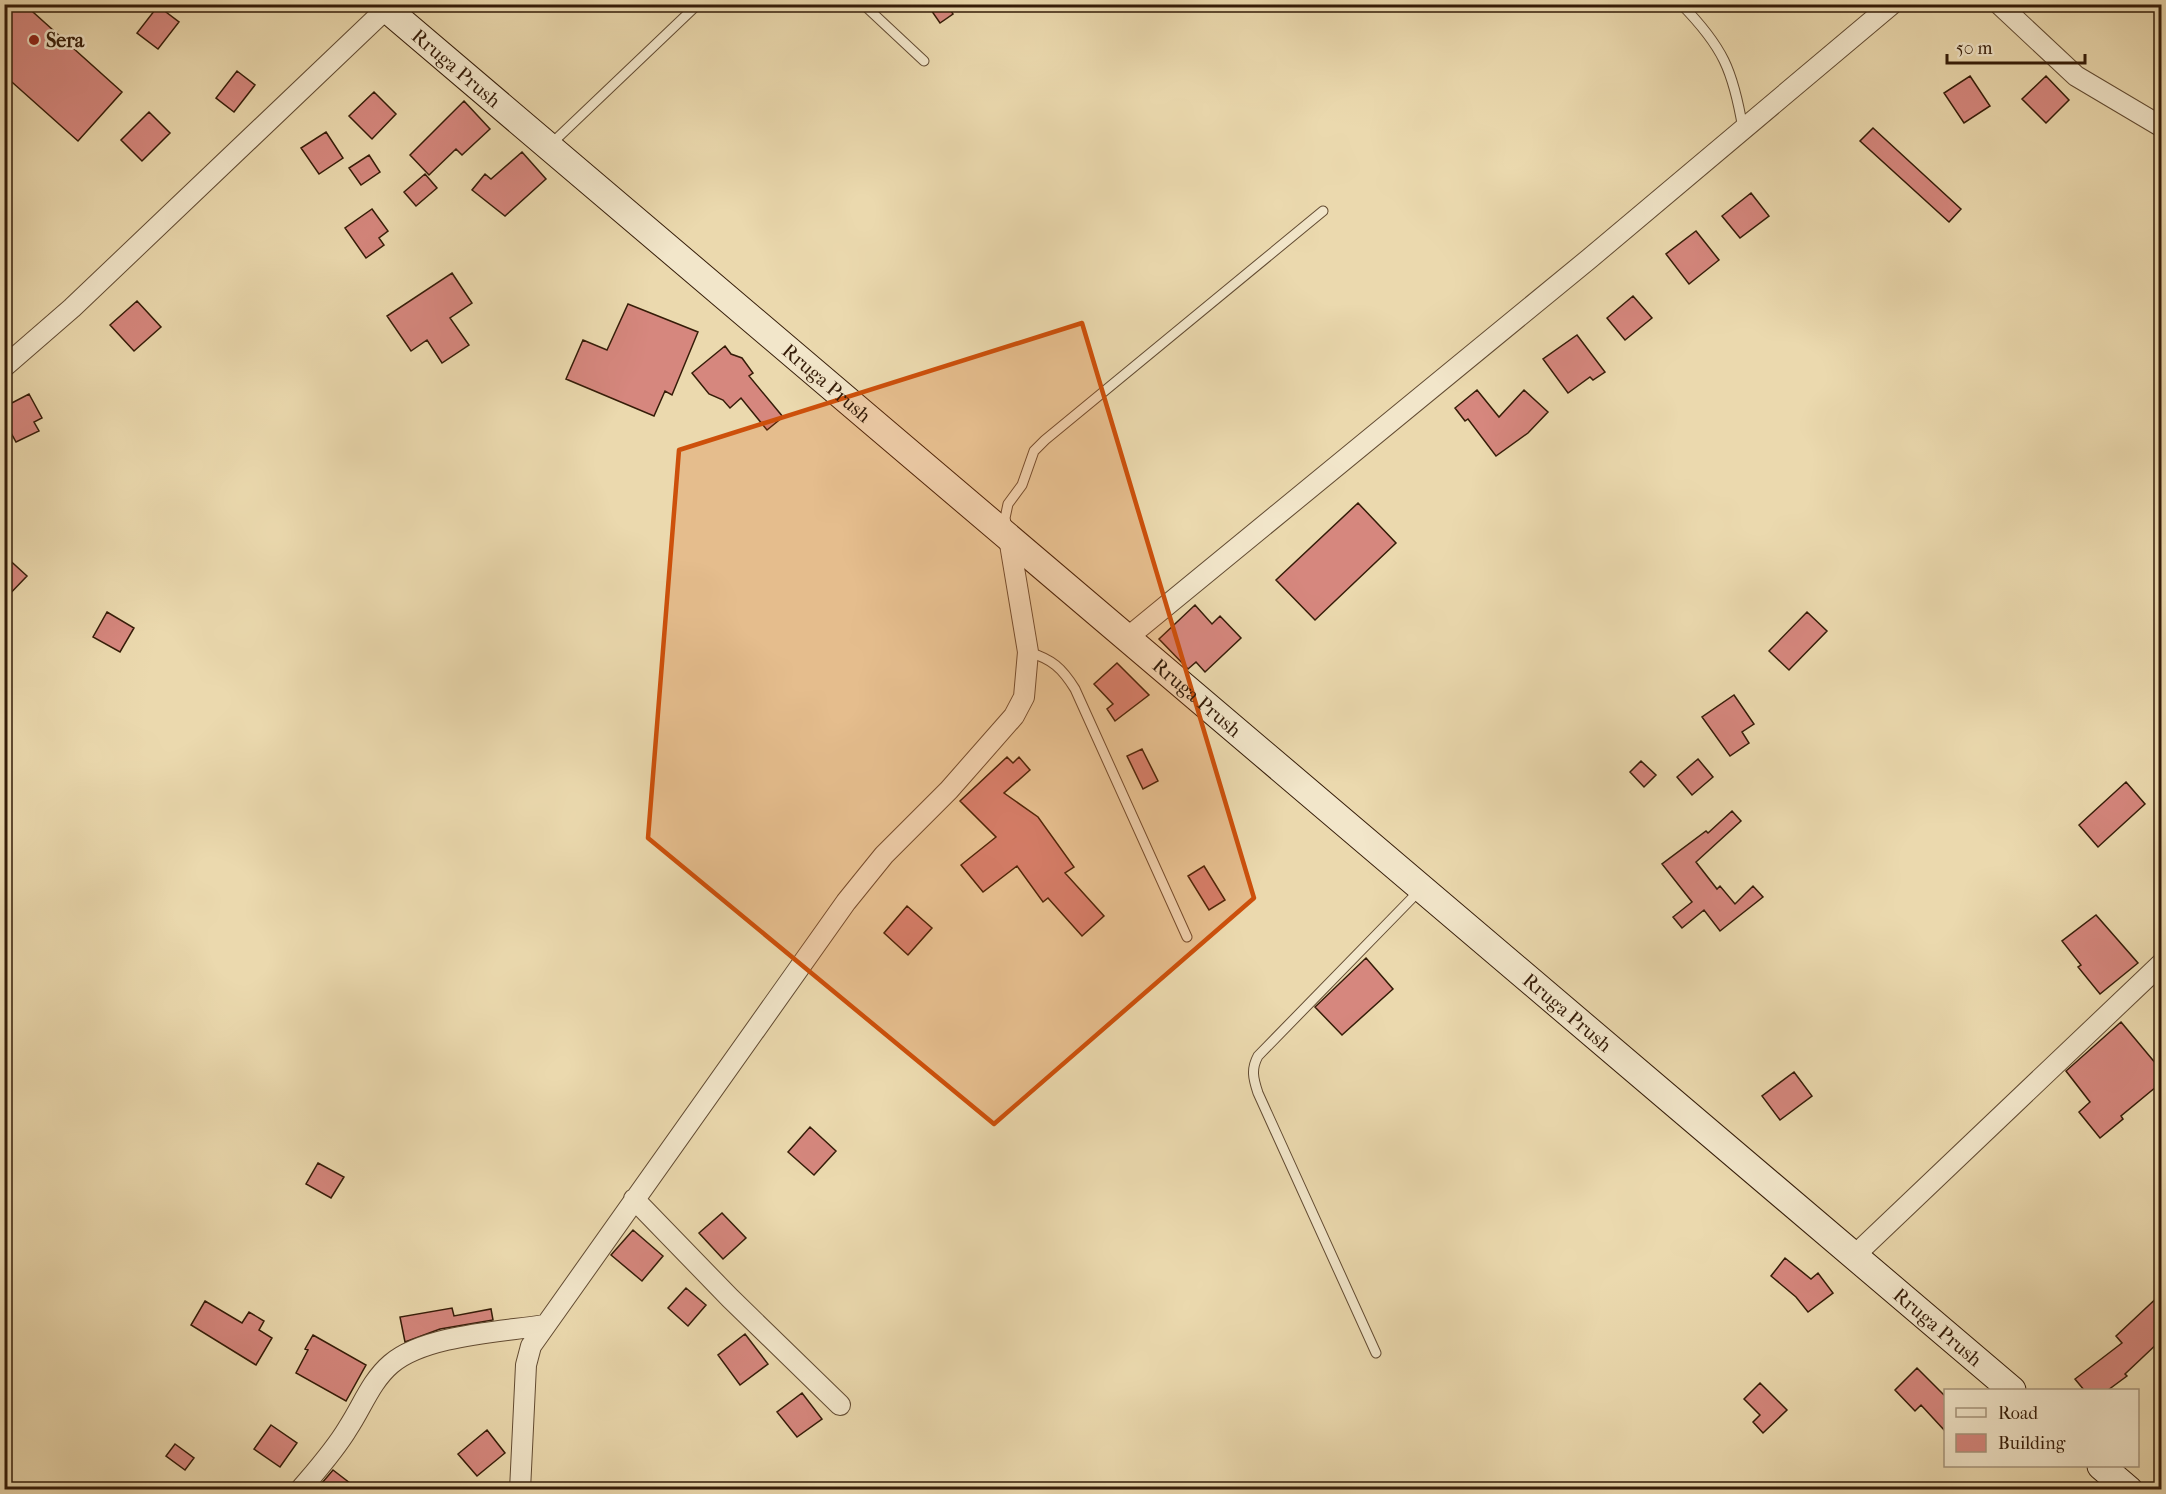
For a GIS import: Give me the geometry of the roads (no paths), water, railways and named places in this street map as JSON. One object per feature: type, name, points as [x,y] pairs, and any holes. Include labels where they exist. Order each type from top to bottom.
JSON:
[{"type":"street","points":[[1127,638],[1743,131],[1892,4]]},
{"type":"street","points":[[1999,4],[2076,76],[2162,127]]},
{"type":"street","name":"Rruga Prush","points":[[383,7],[2011,1389]]},
{"type":"street","points":[[4,367],[72,308],[383,7]]},
{"type":"street","points":[[520,1490],[526,1365],[531,1346],[846,902],[884,855],[949,790],[1014,716],[1024,697],[1028,652],[1009,538]]},
{"type":"street","points":[[1854,1256],[2162,963]]},
{"type":"street","points":[[634,1199],[730,1299],[840,1405]]},
{"type":"street","points":[[300,1490],[348,1429],[374,1383],[390,1364],[407,1353],[440,1342],[545,1325]]},
{"type":"street","points":[[2102,1467],[2129,1490]]},
{"type":"lane","points":[[548,146],[698,4]]},
{"type":"lane","points":[[863,4],[924,61]]},
{"type":"lane","points":[[1681,4],[1714,41],[1730,69],[1743,131]]},
{"type":"lane","points":[[1009,538],[1005,518],[1008,504],[1022,485],[1034,451],[1323,211]]},
{"type":"lane","points":[[1028,652],[1048,658],[1062,668],[1075,689],[1187,937]]},
{"type":"lane","points":[[1376,1353],[1258,1093],[1253,1078],[1253,1065],[1258,1056],[1421,888]]},
{"type":"place","name":"Sera","points":[[34,40]]}]
